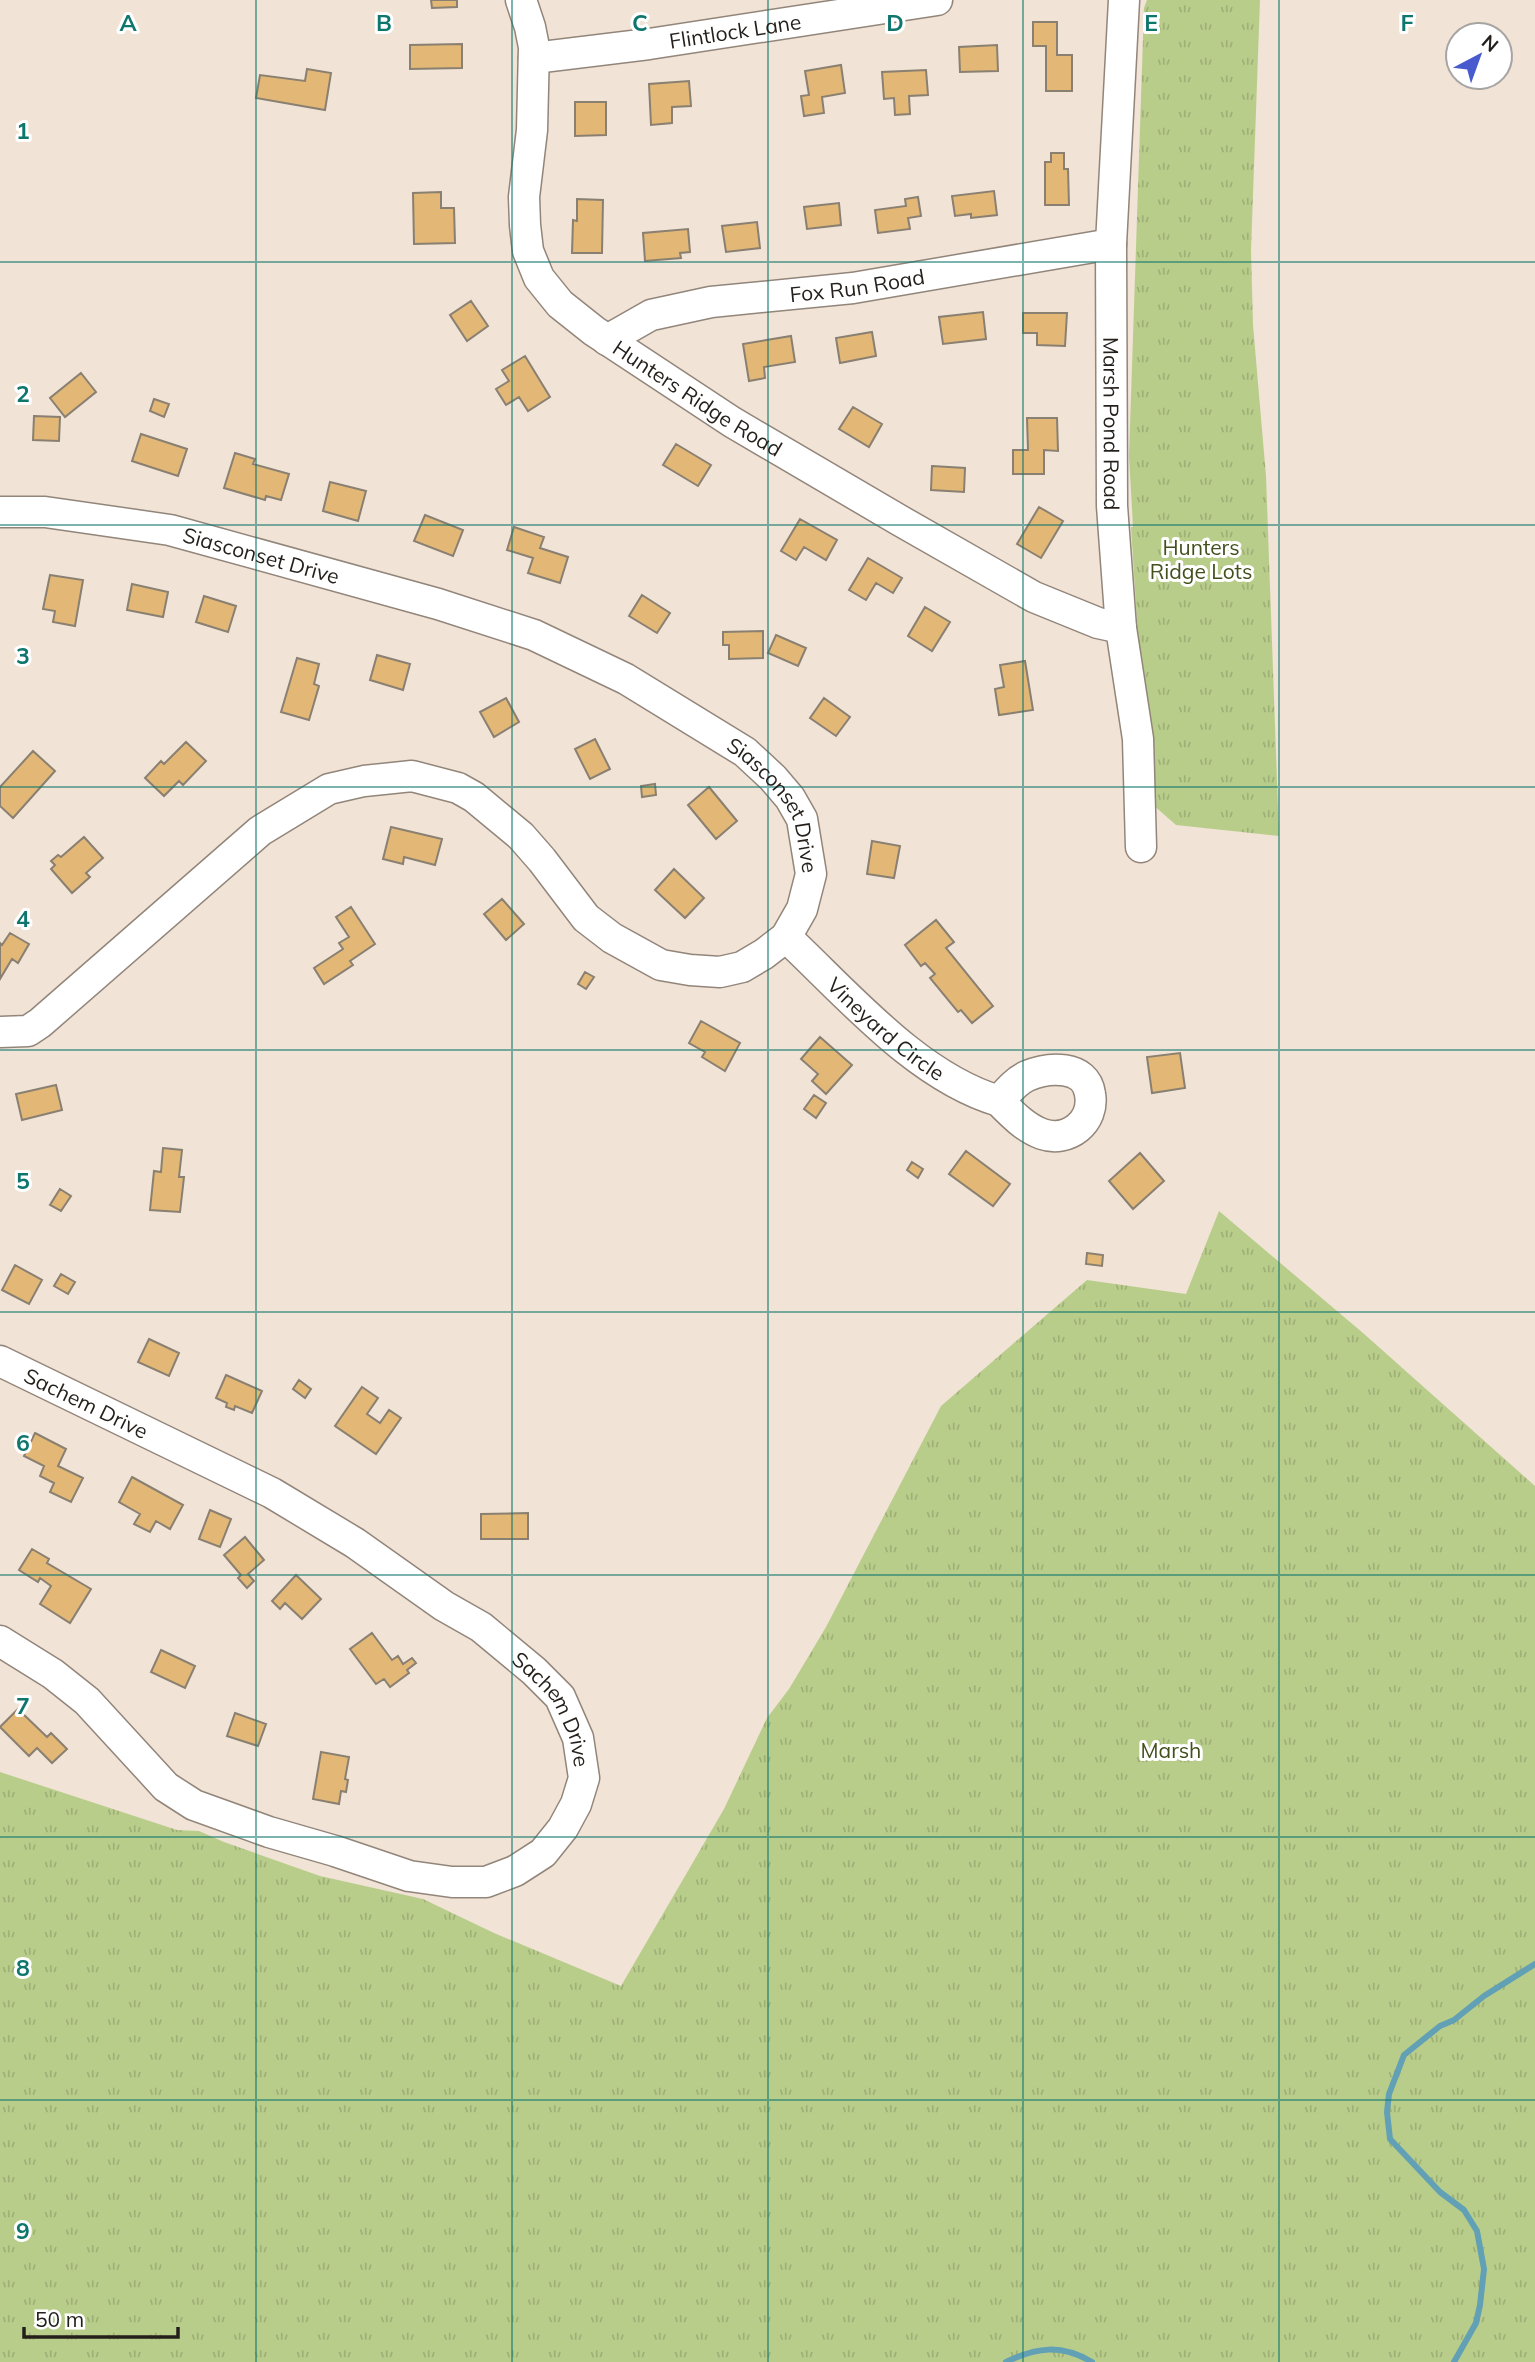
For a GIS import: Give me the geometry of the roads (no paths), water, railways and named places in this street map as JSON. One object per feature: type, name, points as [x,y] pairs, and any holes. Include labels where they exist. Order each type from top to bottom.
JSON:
[{"type":"street","name":"Hunters Ridge Road","points":[[521,0],[530,27],[534,58],[532,130],[524,197],[528,251],[539,278],[560,304],[607,340],[732,422],[1034,597],[1098,624],[1121,628]]},
{"type":"street","name":"Flintlock Lane","points":[[534,58],[649,44],[937,0]]},
{"type":"street","name":"Marsh Pond Road","points":[[1124,0],[1111,244],[1112,506],[1121,628],[1138,739],[1141,846]]},
{"type":"street","name":"Fox Run Road","points":[[607,340],[651,314],[711,302],[853,288],[1111,244]]},
{"type":"street","name":"Siasconset Drive","points":[[0,512],[45,512],[170,530],[438,604],[522,631],[626,679],[745,752],[774,778],[802,819],[811,874],[802,909],[786,937],[742,967],[720,972],[661,965],[612,938],[586,918],[521,836],[474,797],[439,781],[412,776],[364,781],[329,789],[260,831],[40,1023],[28,1031],[0,1032]]},
{"type":"street","name":"Vineyard Circle","points":[[786,937],[892,1037],[933,1071],[974,1094],[999,1101]]},
{"type":"street","name":"Sachem Drive","points":[[0,1361],[272,1493],[355,1543],[444,1606],[481,1627],[525,1663],[560,1697],[578,1738],[584,1778],[576,1804],[563,1828],[543,1853],[515,1871],[486,1882],[452,1882],[409,1876],[194,1805],[166,1787],[87,1701],[53,1674],[0,1641]]},
{"type":"waterway","points":[[1454,2362],[1476,2323],[1480,2305],[1484,2269],[1477,2231],[1464,2210],[1440,2192],[1390,2139],[1387,2112],[1389,2094],[1404,2055],[1440,2026],[1454,2020],[1484,1996],[1535,1964]]},
{"type":"waterway","points":[[1006,2362],[1028,2353],[1049,2350],[1070,2352],[1092,2362]]},
{"type":"park label","name":"Hunters Ridge Lots","points":[[1201,559]]},
{"type":"park label","name":"Marsh","points":[[1171,1750]]}]
